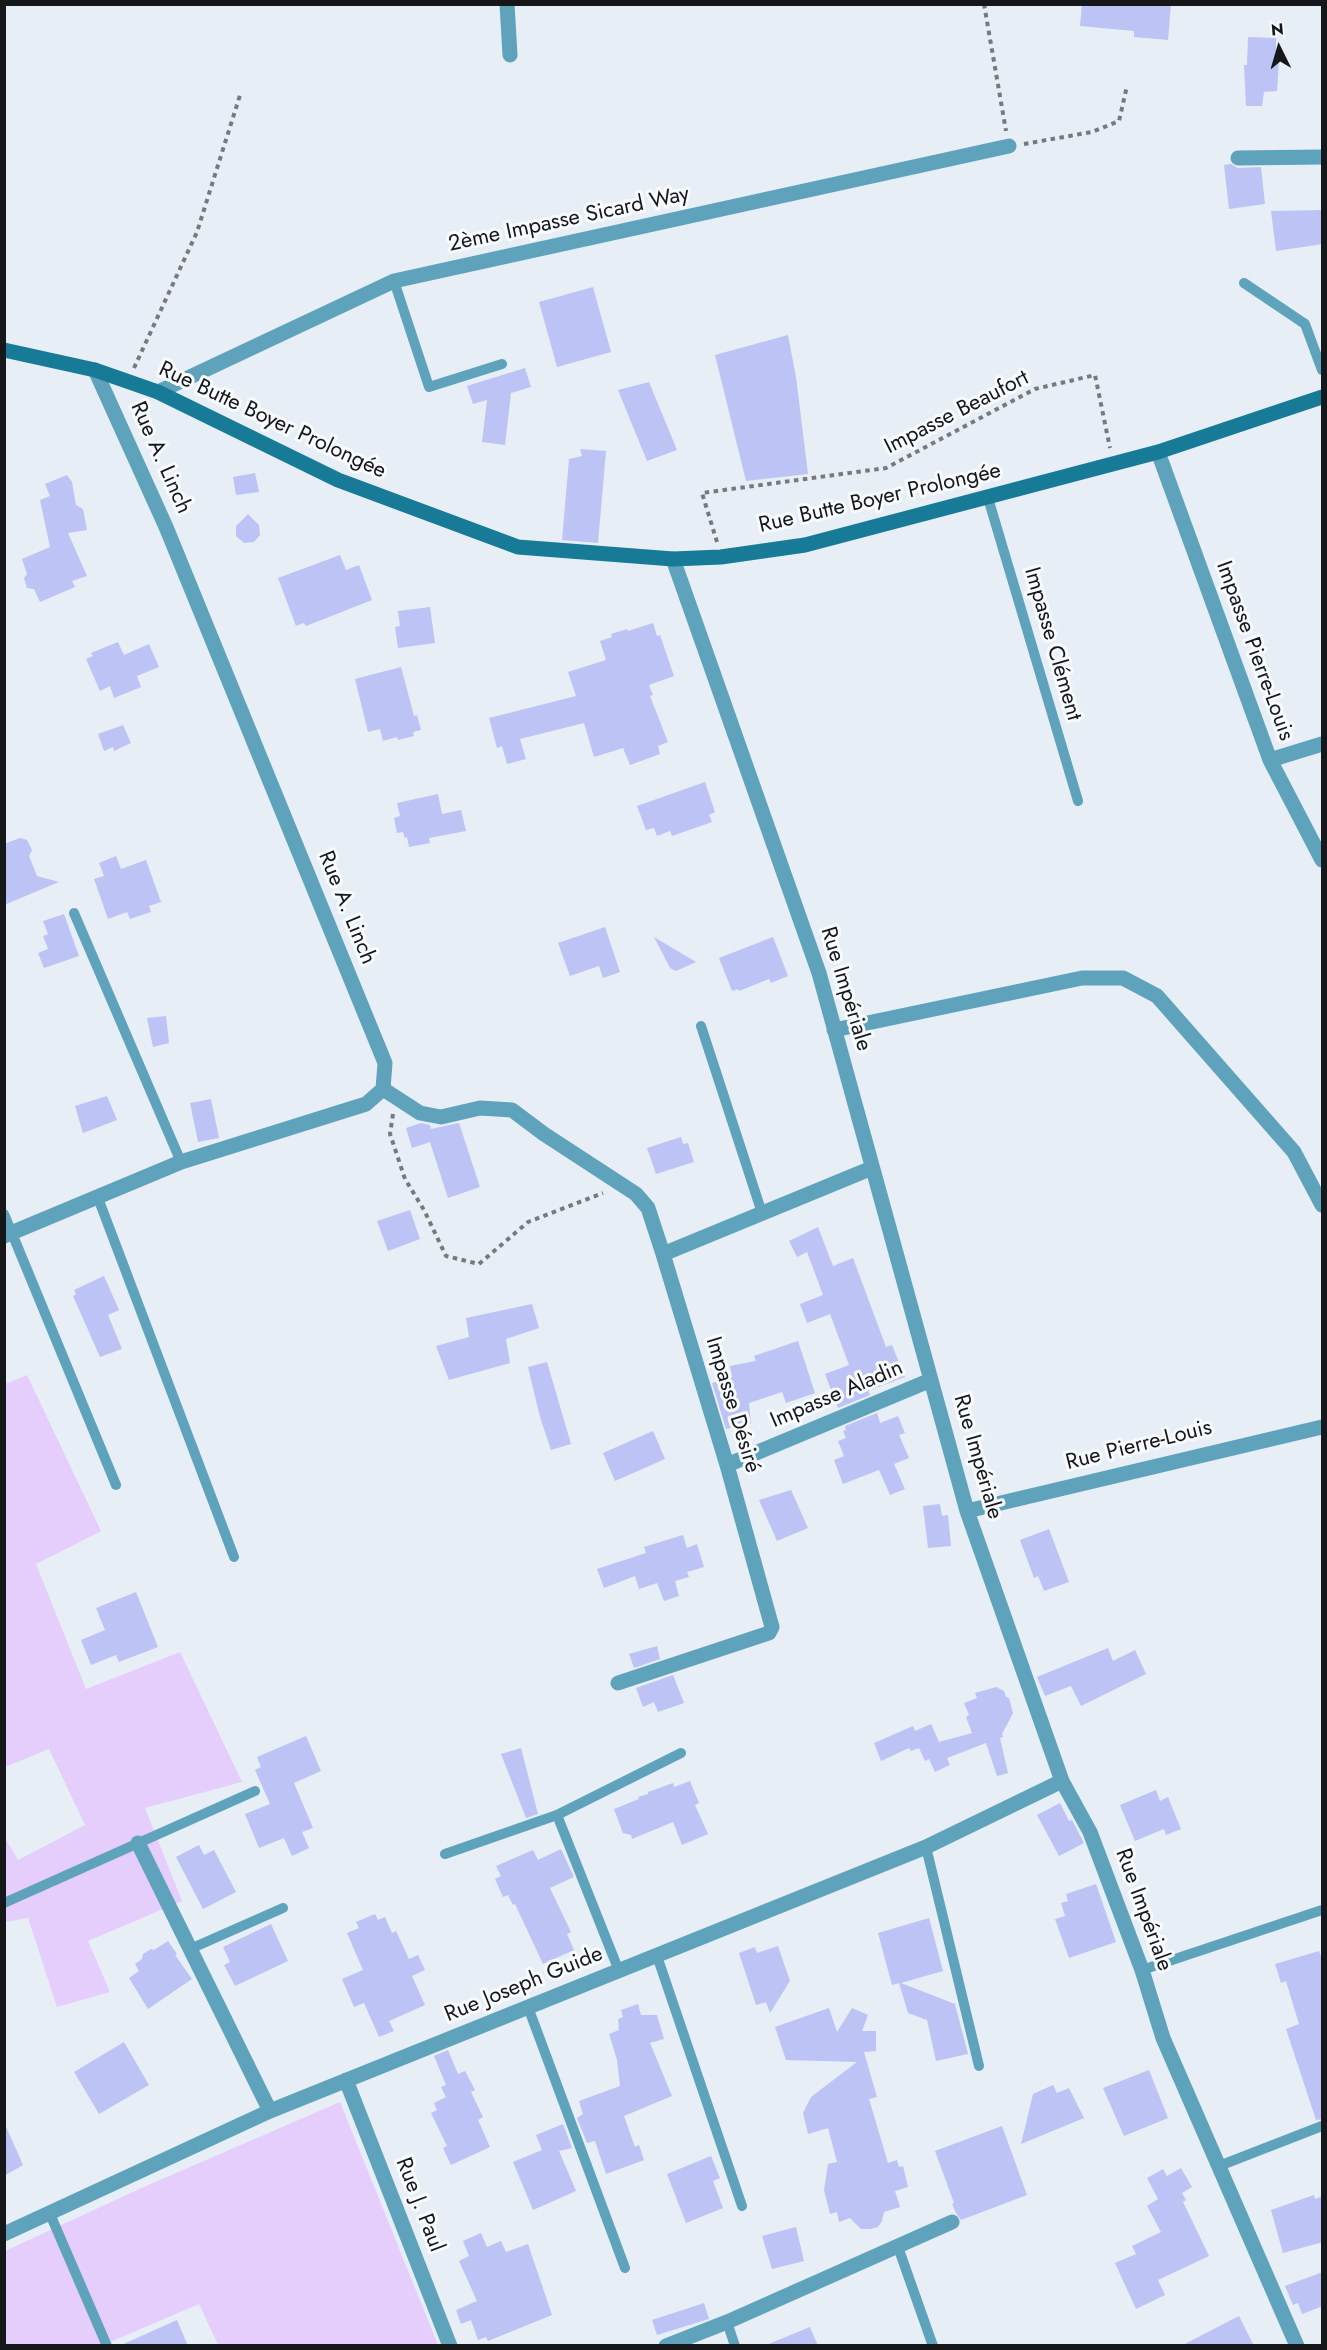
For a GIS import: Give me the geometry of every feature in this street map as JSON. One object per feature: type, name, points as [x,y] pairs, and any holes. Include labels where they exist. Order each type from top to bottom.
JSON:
[{"type":"street","points":[[507,4],[510,55]]},
{"type":"street","name":"2ème Impasse Sicard Way","points":[[158,392],[394,281],[1009,147]]},
{"type":"street","points":[[1238,158],[1323,158]]},
{"type":"street","name":"Rue Butte Boyer Prolongée","points":[[4,351],[95,370],[158,392],[338,480],[518,547],[673,559],[721,557],[805,545],[1158,452],[1323,397]]},
{"type":"street","name":"Rue A. Linch","points":[[95,370],[166,527],[385,1064],[389,1093]]},
{"type":"street","name":"Impasse Pierre-Louis","points":[[1158,452],[1270,760],[1323,860]]},
{"type":"street","name":"Rue Impériale","points":[[673,559],[819,973],[967,1511],[1062,1781],[1090,1832],[1142,1970],[1163,2038],[1297,2346]]},
{"type":"street","points":[[1270,760],[1323,744]]},
{"type":"street","points":[[834,1030],[1082,978],[1123,978],[1157,996],[1294,1152],[1323,1205]]},
{"type":"street","points":[[8,1235],[181,1162],[366,1104],[389,1093]]},
{"type":"street","name":"Impasse Désiré","points":[[389,1093],[420,1113],[441,1117],[480,1108],[512,1110],[544,1134],[636,1194],[648,1208],[727,1465],[772,1627],[771,1631],[618,1683]]},
{"type":"street","points":[[663,1254],[872,1168]]},
{"type":"street","name":"Impasse Aladin","points":[[727,1465],[932,1380]]},
{"type":"street","name":"Rue Pierre-Louis","points":[[967,1511],[1323,1426]]},
{"type":"street","name":"Rue Joseph Guide","points":[[4,2234],[270,2111],[926,1846],[1062,1781]]},
{"type":"street","points":[[138,1843],[270,2111]]},
{"type":"street","name":"Rue J. Paul","points":[[346,2080],[450,2346]]},
{"type":"street","points":[[666,2346],[727,2322],[952,2222]]},
{"type":"lane","points":[[394,281],[429,387],[502,364]]},
{"type":"lane","points":[[1244,283],[1305,324],[1323,370]]},
{"type":"lane","name":"Impasse Clément","points":[[988,498],[1078,801]]},
{"type":"lane","points":[[74,913],[181,1162]]},
{"type":"lane","points":[[701,1026],[762,1213]]},
{"type":"lane","points":[[98,1198],[234,1557]]},
{"type":"lane","points":[[4,1214],[8,1235],[116,1485]]},
{"type":"lane","points":[[445,1854],[557,1815],[681,1753]]},
{"type":"lane","points":[[4,1903],[255,1791]]},
{"type":"lane","points":[[557,1815],[619,1971]]},
{"type":"lane","points":[[926,1846],[979,2066]]},
{"type":"lane","points":[[190,1949],[283,1908]]},
{"type":"lane","points":[[1142,1970],[1323,1910]]},
{"type":"lane","points":[[657,1956],[742,2206]]},
{"type":"lane","points":[[528,2007],[625,2268]]},
{"type":"lane","points":[[1219,2166],[1323,2126]]},
{"type":"lane","points":[[50,2214],[107,2346]]},
{"type":"lane","points":[[898,2247],[933,2346]]},
{"type":"lane","points":[[727,2322],[735,2346]]},
{"type":"path","points":[[984,4],[1009,147],[1092,132],[1119,121],[1127,86]]},
{"type":"path","points":[[128,381],[197,232],[241,92]]},
{"type":"path","name":"Impasse Beaufort","points":[[721,557],[702,493],[886,468],[1035,389],[1095,375],[1113,463]]},
{"type":"path","points":[[389,1093],[390,1134],[405,1179],[424,1210],[446,1256],[479,1264],[528,1222],[623,1186]]},
{"type":"shaded area","points":[[27,1375],[101,1531],[36,1564],[86,1689],[180,1652],[242,1782],[145,1808],[182,1901],[88,1941],[110,1992],[57,2007],[28,1918],[5,1922],[4,1836],[18,1860],[85,1825],[49,1749],[5,1767],[5,1384]]},
{"type":"shaded area","points":[[340,2102],[438,2345],[218,2345],[199,2304],[103,2345],[5,2346],[5,2251],[146,2186]]},
{"type":"building","points":[[1082,4],[1171,4],[1168,40],[1134,37],[1134,31],[1080,26]]},
{"type":"building","points":[[1248,37],[1276,38],[1276,61],[1279,61],[1277,91],[1264,92],[1262,106],[1246,106],[1244,65],[1247,65]]},
{"type":"building","points":[[1231,164],[1238,168],[1261,167],[1265,204],[1229,209],[1224,165]]},
{"type":"building","points":[[1323,210],[1323,244],[1276,251],[1271,211]]},
{"type":"building","points":[[593,287],[611,352],[557,367],[539,302]]},
{"type":"building","points":[[788,335],[796,377],[808,474],[746,481],[715,355]]},
{"type":"building","points":[[525,368],[531,387],[511,393],[505,445],[482,442],[487,400],[473,404],[467,386]]},
{"type":"building","points":[[649,382],[677,450],[647,461],[618,390]]},
{"type":"building","points":[[580,449],[606,451],[598,543],[562,540],[569,459],[582,456]]},
{"type":"building","points":[[255,473],[259,492],[236,495],[233,477]]},
{"type":"building","points":[[67,475],[72,482],[76,505],[83,509],[87,530],[68,533],[87,576],[72,581],[75,587],[40,602],[34,589],[27,588],[24,578],[27,574],[22,559],[50,547],[40,500],[50,496],[45,484]]},
{"type":"building","points":[[248,514],[259,525],[260,535],[254,542],[244,543],[236,536],[236,526]]},
{"type":"building","points":[[340,555],[346,570],[359,565],[372,600],[306,626],[304,623],[296,626],[278,578]]},
{"type":"building","points":[[430,607],[435,643],[398,648],[395,627],[400,626],[398,611]]},
{"type":"building","points":[[653,623],[657,636],[660,635],[674,676],[649,685],[653,695],[650,696],[668,742],[658,746],[660,754],[630,765],[623,748],[594,757],[584,723],[520,739],[526,759],[507,764],[502,746],[497,748],[489,718],[576,696],[568,672],[606,660],[600,641],[612,637],[611,634]]},
{"type":"building","points":[[118,642],[124,655],[149,644],[159,667],[137,676],[141,687],[114,698],[110,686],[100,691],[86,659],[93,656],[91,653]]},
{"type":"building","points":[[401,667],[414,716],[417,715],[421,730],[413,732],[414,736],[383,741],[380,729],[368,732],[355,679]]},
{"type":"building","points":[[123,725],[131,743],[114,751],[113,747],[104,751],[98,734]]},
{"type":"building","points":[[705,782],[715,812],[709,815],[712,822],[672,836],[670,831],[657,836],[654,828],[646,830],[637,806]]},
{"type":"building","points":[[438,794],[442,814],[461,810],[466,831],[429,838],[430,843],[409,847],[407,837],[405,838],[403,832],[397,833],[394,818],[400,816],[397,803]]},
{"type":"building","points":[[20,838],[27,840],[32,850],[29,856],[37,876],[59,882],[4,905],[4,844]]},
{"type":"building","points":[[116,856],[121,869],[146,860],[161,902],[149,906],[151,912],[130,919],[127,912],[108,919],[94,879],[104,876],[99,863]]},
{"type":"building","points":[[64,914],[79,956],[44,968],[38,953],[48,949],[43,936],[48,934],[43,921]]},
{"type":"building","points":[[605,927],[620,972],[603,978],[599,966],[570,976],[558,943]]},
{"type":"building","points":[[654,937],[696,962],[676,971],[670,968]]},
{"type":"building","points":[[773,937],[788,976],[771,983],[769,979],[739,991],[738,989],[732,991],[719,958]]},
{"type":"building","points":[[166,1016],[169,1043],[153,1047],[147,1018]]},
{"type":"building","points":[[107,1096],[117,1120],[83,1133],[75,1106]]},
{"type":"building","points":[[211,1099],[219,1138],[198,1142],[190,1103]]},
{"type":"building","points":[[421,1123],[430,1125],[431,1129],[459,1123],[480,1187],[448,1198],[430,1142],[412,1148],[406,1128]]},
{"type":"building","points":[[681,1137],[683,1144],[688,1143],[694,1162],[656,1174],[647,1148]]},
{"type":"building","points":[[410,1210],[420,1239],[388,1251],[377,1221]]},
{"type":"building","points":[[818,1227],[833,1266],[853,1258],[886,1347],[892,1345],[905,1377],[868,1391],[870,1395],[838,1408],[825,1374],[849,1365],[830,1314],[807,1323],[800,1304],[823,1295],[807,1252],[797,1257],[789,1241]]},
{"type":"building","points":[[104,1276],[119,1310],[108,1315],[122,1349],[100,1357],[73,1296],[76,1294],[74,1290]]},
{"type":"building","points":[[532,1304],[539,1328],[506,1339],[510,1363],[449,1380],[436,1346],[469,1337],[466,1318]]},
{"type":"building","points":[[798,1341],[815,1393],[786,1403],[782,1392],[749,1403],[751,1424],[726,1429],[712,1383],[732,1377],[730,1366],[756,1361],[754,1356]]},
{"type":"building","points":[[547,1362],[571,1444],[551,1450],[528,1367]]},
{"type":"building","points":[[877,1413],[880,1423],[898,1416],[905,1433],[899,1435],[909,1458],[894,1464],[905,1489],[890,1495],[879,1470],[843,1484],[834,1460],[844,1456],[838,1441],[846,1438],[843,1431],[846,1430],[845,1426]]},
{"type":"building","points":[[653,1431],[665,1459],[615,1481],[603,1453]]},
{"type":"building","points":[[791,1490],[808,1528],[777,1541],[759,1500]]},
{"type":"building","points":[[940,1504],[942,1516],[948,1515],[951,1546],[928,1548],[923,1506]]},
{"type":"building","points":[[1049,1529],[1069,1582],[1044,1591],[1038,1576],[1034,1578],[1020,1540]]},
{"type":"building","points":[[683,1535],[687,1548],[697,1544],[704,1567],[687,1572],[689,1577],[675,1581],[679,1596],[664,1601],[657,1583],[639,1589],[635,1576],[604,1588],[597,1569],[646,1553],[644,1547]]},
{"type":"building","points":[[136,1592],[158,1647],[119,1662],[116,1655],[91,1665],[81,1640],[105,1630],[96,1608]]},
{"type":"building","points":[[657,1646],[660,1659],[634,1668],[629,1654]]},
{"type":"building","points":[[1108,1648],[1113,1661],[1135,1650],[1146,1674],[1081,1706],[1071,1686],[1045,1696],[1037,1677]]},
{"type":"building","points":[[673,1675],[684,1703],[658,1712],[654,1702],[643,1707],[636,1688]]},
{"type":"building","points":[[996,1687],[1004,1691],[1006,1697],[1009,1698],[1013,1713],[1002,1734],[1003,1737],[1000,1738],[1008,1773],[997,1776],[986,1743],[947,1758],[950,1765],[935,1772],[929,1759],[925,1761],[919,1748],[911,1751],[909,1748],[881,1761],[874,1743],[913,1726],[915,1731],[931,1724],[939,1742],[972,1733],[964,1703],[977,1698],[975,1693]]},
{"type":"building","points":[[306,1736],[321,1771],[294,1783],[313,1828],[302,1832],[309,1848],[292,1856],[284,1838],[259,1848],[245,1814],[270,1804],[255,1770],[261,1767],[257,1757]]},
{"type":"building","points":[[521,1748],[538,1814],[526,1818],[501,1754]]},
{"type":"building","points":[[690,1781],[699,1803],[695,1805],[708,1834],[682,1845],[673,1822],[632,1839],[631,1835],[623,1833],[614,1809],[639,1799],[638,1797],[648,1792],[673,1783],[674,1787]]},
{"type":"building","points":[[1156,1790],[1160,1801],[1168,1797],[1181,1829],[1166,1835],[1164,1829],[1135,1841],[1120,1805]]},
{"type":"building","points":[[1060,1803],[1084,1843],[1059,1856],[1037,1815]]},
{"type":"building","points":[[199,1845],[204,1855],[214,1850],[236,1892],[203,1909],[176,1857]]},
{"type":"building","points":[[561,1849],[574,1877],[550,1888],[571,1932],[567,1934],[574,1950],[543,1964],[515,1904],[513,1905],[508,1895],[503,1897],[495,1879],[501,1876],[496,1866],[533,1850],[538,1860]]},
{"type":"building","points":[[1096,1884],[1116,1942],[1069,1958],[1055,1919],[1065,1916],[1061,1903],[1068,1901],[1066,1894]]},
{"type":"building","points":[[375,1914],[378,1920],[385,1917],[392,1933],[396,1931],[409,1959],[418,1955],[425,1970],[412,1976],[425,2005],[389,2021],[394,2031],[379,2037],[364,2003],[354,2007],[342,1979],[363,1970],[347,1933],[359,1928],[356,1922]]},
{"type":"building","points":[[929,1918],[943,1971],[901,1983],[955,2004],[968,2054],[936,2061],[927,2020],[908,2013],[899,1983],[892,1985],[878,1933]]},
{"type":"building","points":[[271,1924],[288,1961],[235,1986],[224,1965],[230,1962],[223,1947]]},
{"type":"building","points":[[168,1941],[192,1979],[148,2009],[129,1978],[139,1971],[135,1964],[142,1959],[143,1954]]},
{"type":"building","points":[[778,1946],[790,1981],[770,2013],[766,2002],[756,2005],[739,1953],[755,1947],[757,1953]]},
{"type":"building","points":[[1319,1951],[1323,1961],[1323,2119],[1316,2120],[1286,2029],[1299,2024],[1286,1981],[1281,1983],[1275,1964]]},
{"type":"building","points":[[638,2004],[641,2015],[657,2015],[664,2039],[650,2043],[672,2096],[624,2116],[635,2147],[639,2145],[644,2160],[606,2174],[595,2141],[587,2143],[577,2118],[583,2114],[579,2101],[620,2086],[617,2060],[609,2034],[619,2030],[618,2019],[623,2017],[621,2010]]},
{"type":"building","points":[[829,2008],[837,2032],[852,2008],[868,2015],[862,2031],[876,2031],[876,2051],[864,2052],[877,2097],[869,2099],[888,2163],[897,2160],[899,2167],[903,2166],[908,2187],[895,2191],[900,2207],[884,2212],[878,2227],[870,2229],[861,2229],[850,2218],[839,2222],[837,2212],[830,2214],[824,2190],[828,2164],[837,2162],[828,2128],[808,2134],[803,2113],[811,2097],[857,2062],[786,2060],[775,2027]]},
{"type":"building","points":[[124,2042],[149,2085],[99,2114],[74,2072]]},
{"type":"building","points":[[448,2050],[458,2074],[465,2071],[475,2090],[471,2092],[483,2117],[478,2120],[490,2147],[451,2165],[443,2148],[447,2146],[431,2113],[437,2110],[434,2103],[446,2097],[441,2087],[446,2085],[434,2056]]},
{"type":"building","points":[[1149,2070],[1168,2118],[1124,2136],[1103,2088]]},
{"type":"building","points":[[1053,2085],[1057,2093],[1069,2088],[1084,2118],[1021,2144],[1033,2094]]},
{"type":"building","points":[[4,2122],[23,2165],[4,2176]]},
{"type":"building","points":[[563,2124],[572,2148],[559,2151],[576,2191],[533,2210],[513,2162],[542,2150],[536,2135]]},
{"type":"building","points":[[1002,2126],[1027,2195],[961,2220],[952,2204],[954,2203],[935,2151]]},
{"type":"building","points":[[711,2156],[720,2178],[713,2181],[723,2208],[686,2223],[667,2174]]},
{"type":"building","points":[[1181,2168],[1192,2187],[1182,2193],[1186,2200],[1183,2202],[1209,2256],[1158,2280],[1165,2295],[1136,2309],[1115,2263],[1136,2254],[1132,2246],[1161,2232],[1147,2206],[1158,2199],[1147,2178],[1163,2169],[1167,2176]]},
{"type":"building","points":[[1314,2195],[1315,2199],[1323,2196],[1323,2242],[1283,2253],[1271,2210]]},
{"type":"building","points":[[796,2227],[804,2261],[772,2269],[762,2236]]},
{"type":"building","points":[[481,2233],[487,2247],[501,2241],[506,2252],[528,2244],[552,2315],[488,2341],[486,2337],[478,2340],[471,2320],[461,2324],[456,2310],[477,2301],[459,2261],[469,2256],[463,2241]]},
{"type":"building","points":[[1323,2272],[1323,2306],[1302,2314],[1298,2303],[1293,2305],[1285,2286]]},
{"type":"building","points":[[704,2303],[709,2319],[657,2335],[652,2320]]},
{"type":"building","points":[[1239,2316],[1254,2346],[1181,2346]]},
{"type":"building","points":[[177,2320],[188,2346],[119,2346]]},
{"type":"building","points":[[810,2327],[818,2346],[766,2346],[766,2345]]}]
